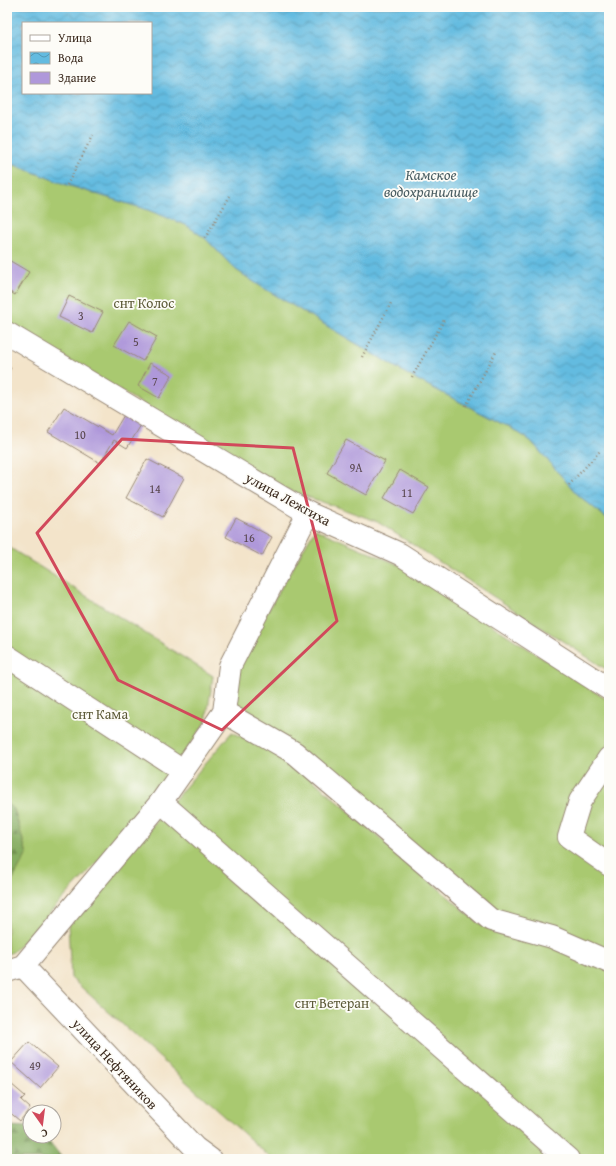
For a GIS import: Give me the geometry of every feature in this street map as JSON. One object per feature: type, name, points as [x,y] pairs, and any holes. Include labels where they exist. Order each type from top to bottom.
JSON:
[{"type":"street","name":"улица Лежгиха","points":[[7,333],[308,513],[400,554],[609,689]]},
{"type":"street","points":[[15,968],[160,802],[224,712],[230,666],[308,513]]},
{"type":"street","points":[[7,656],[183,771]]},
{"type":"street","points":[[224,712],[295,753],[491,920],[552,937],[609,962]]},
{"type":"street","points":[[609,758],[580,801],[570,837],[609,865]]},
{"type":"street","points":[[160,802],[568,1159]]},
{"type":"street","name":"улица Нефтяников","points":[[15,968],[195,1148],[210,1159]]},
{"type":"path","points":[[67,185],[93,134]]},
{"type":"path","points":[[205,238],[230,196]]},
{"type":"path","points":[[362,357],[391,303]]},
{"type":"path","points":[[412,377],[445,318]]},
{"type":"path","points":[[466,406],[496,352]]},
{"type":"path","points":[[570,485],[600,451]]},
{"type":"highlighted area","points":[[122,439],[293,448],[337,621],[222,730],[118,680],[37,533]]},
{"type":"green space","name":"снт Колос","points":[[7,162],[67,185],[148,210],[186,225],[205,238],[235,269],[257,284],[412,377],[516,431],[531,441],[577,494],[609,520],[609,671],[376,521],[283,488],[7,323]]},
{"type":"green space","points":[[315,529],[399,565],[609,701],[609,952],[494,911],[232,709],[238,662]]},
{"type":"green space","name":"снт Кама","points":[[7,546],[213,676],[206,722],[134,823],[13,952],[7,954],[7,890],[27,854],[14,809],[7,804]]},
{"type":"green space","name":"снт Ветеран","points":[[232,732],[292,762],[481,925],[567,950],[609,968],[609,1159],[272,1159],[71,978],[68,925]]},
{"type":"green space","points":[[7,804],[14,809],[27,854],[7,890]]},
{"type":"green space","points":[[7,1126],[22,1127],[22,1144],[51,1144],[63,1159],[7,1159]]},
{"type":"water","name":"Камское водохранилище","points":[[7,7],[609,7],[609,520],[577,494],[531,441],[516,431],[412,377],[257,284],[235,269],[205,238],[186,225],[148,210],[67,185],[7,162]]},
{"type":"building","points":[[7,259],[29,272],[15,295],[7,290]]},
{"type":"building","points":[[69,296],[103,312],[92,333],[59,317]]},
{"type":"building","points":[[129,321],[157,337],[143,361],[114,345]]},
{"type":"building","points":[[150,363],[172,375],[159,398],[138,386]]},
{"type":"building","points":[[7,366],[11,368],[7,375]]},
{"type":"building","points":[[64,407],[112,435],[124,415],[141,425],[127,448],[114,440],[100,463],[48,432]]},
{"type":"building","points":[[346,440],[385,461],[366,495],[327,473]]},
{"type":"building","points":[[147,459],[184,478],[163,517],[126,498]]},
{"type":"building","points":[[400,470],[429,487],[413,514],[384,498]]},
{"type":"building","points":[[236,518],[272,537],[262,556],[226,537]]},
{"type":"building","points":[[29,1042],[58,1067],[40,1088],[11,1062]]},
{"type":"building","points":[[11,1084],[25,1096],[21,1100],[26,1104],[22,1104],[22,1118],[20,1121],[7,1110],[7,1088]]}]
